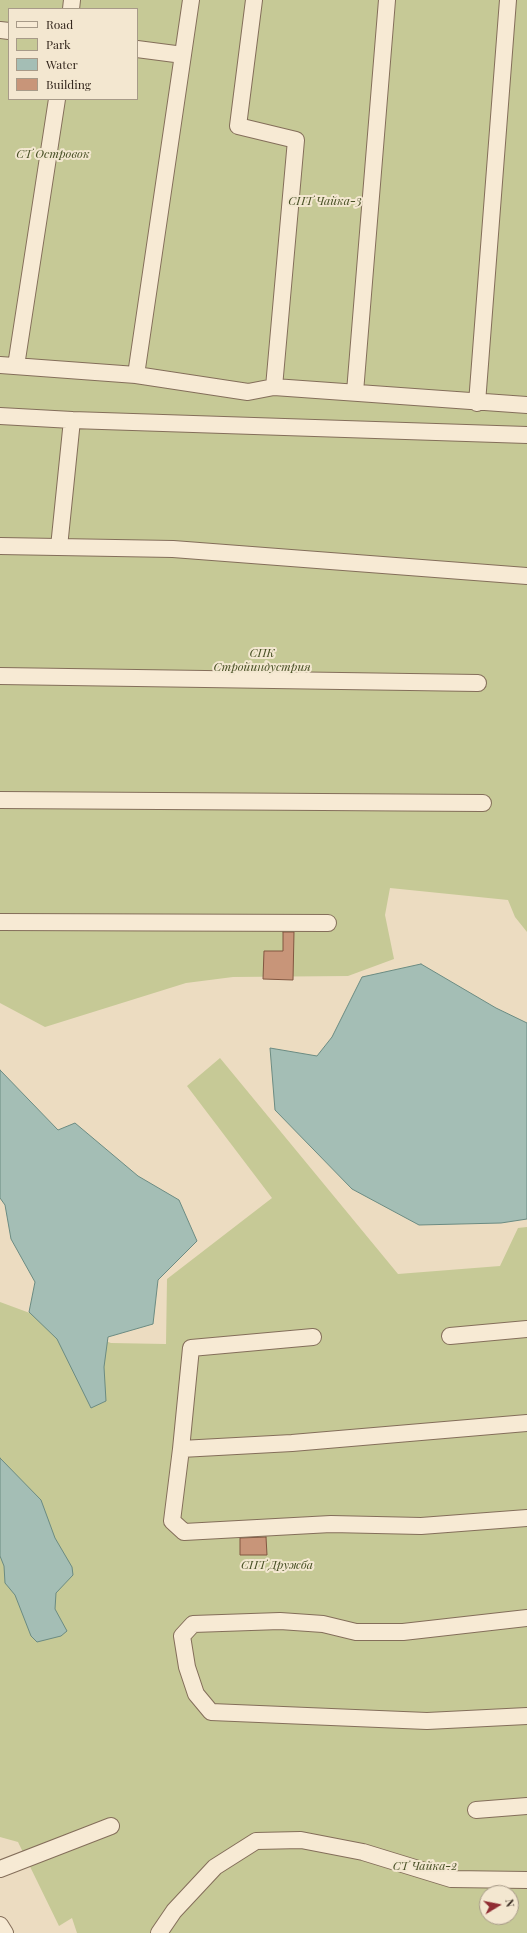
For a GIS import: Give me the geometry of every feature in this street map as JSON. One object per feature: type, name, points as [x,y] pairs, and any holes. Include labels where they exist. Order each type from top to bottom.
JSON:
[{"type":"street","points":[[136,375],[191,0]]},
{"type":"street","points":[[254,0],[238,126],[296,140],[274,386]]},
{"type":"street","points":[[355,392],[387,0]]},
{"type":"street","points":[[477,403],[508,0]]},
{"type":"street","points":[[138,49],[183,55]]},
{"type":"street","points":[[57,100],[8,366],[136,375],[248,392],[274,386],[477,403],[527,405]]},
{"type":"street","points":[[0,416],[72,420],[527,435]]},
{"type":"street","points":[[59,547],[72,420]]},
{"type":"street","points":[[0,546],[173,549],[527,576]]},
{"type":"street","points":[[0,676],[478,683]]},
{"type":"street","points":[[0,800],[483,803]]},
{"type":"street","points":[[0,922],[328,923]]},
{"type":"street","points":[[450,1336],[527,1329]]},
{"type":"street","points":[[313,1337],[191,1348],[172,1521],[184,1532],[331,1524],[421,1526],[527,1518]]},
{"type":"street","points":[[181,1449],[292,1443],[527,1423]]},
{"type":"street","points":[[527,1618],[403,1632],[356,1632],[323,1624],[280,1620],[193,1624],[182,1636],[188,1667],[196,1694],[211,1712],[427,1721],[527,1716]]},
{"type":"street","points":[[476,1810],[527,1806]]},
{"type":"street","points":[[0,1869],[112,1826]]},
{"type":"street","points":[[159,1933],[174,1910],[215,1867],[256,1841],[301,1840],[363,1852],[451,1879],[527,1880]]},
{"type":"street","points":[[0,1925],[5,1933]]},
{"type":"green space","name":"СПК Стройиндустрия","points":[[0,0],[527,0],[527,932],[515,917],[508,900],[390,888],[385,915],[394,959],[348,976],[233,977],[186,983],[45,1027],[0,1003]]},
{"type":"green space","name":"СНТ Дружба","points":[[220,1058],[398,1274],[500,1266],[518,1228],[527,1227],[527,1933],[77,1933],[72,1918],[59,1926],[18,1842],[0,1837],[0,1302],[111,1343],[166,1344],[167,1279],[272,1198],[187,1086]]},
{"type":"water","points":[[421,964],[496,1008],[527,1023],[527,1219],[501,1223],[419,1225],[352,1189],[275,1110],[270,1048],[317,1056],[332,1037],[362,977]]},
{"type":"water","points":[[0,1070],[58,1130],[75,1123],[138,1176],[179,1200],[197,1241],[158,1280],[153,1324],[108,1337],[104,1367],[106,1401],[91,1408],[57,1339],[29,1312],[35,1282],[11,1239],[5,1205],[0,1198]]},
{"type":"water","points":[[0,1458],[41,1500],[55,1538],[72,1567],[73,1575],[56,1593],[55,1609],[67,1631],[61,1636],[37,1642],[31,1636],[15,1595],[5,1583],[4,1566],[0,1556]]},
{"type":"building","points":[[283,932],[294,932],[293,980],[263,979],[264,951],[283,951]]},
{"type":"building","points":[[266,1537],[267,1555],[240,1555],[240,1538]]},
{"type":"park label","name":"СТ Островок","points":[[53,154]]},
{"type":"park label","name":"СНТ Чайка-3","points":[[325,201]]},
{"type":"park label","name":"СТ Чайка-2","points":[[425,1866]]}]
